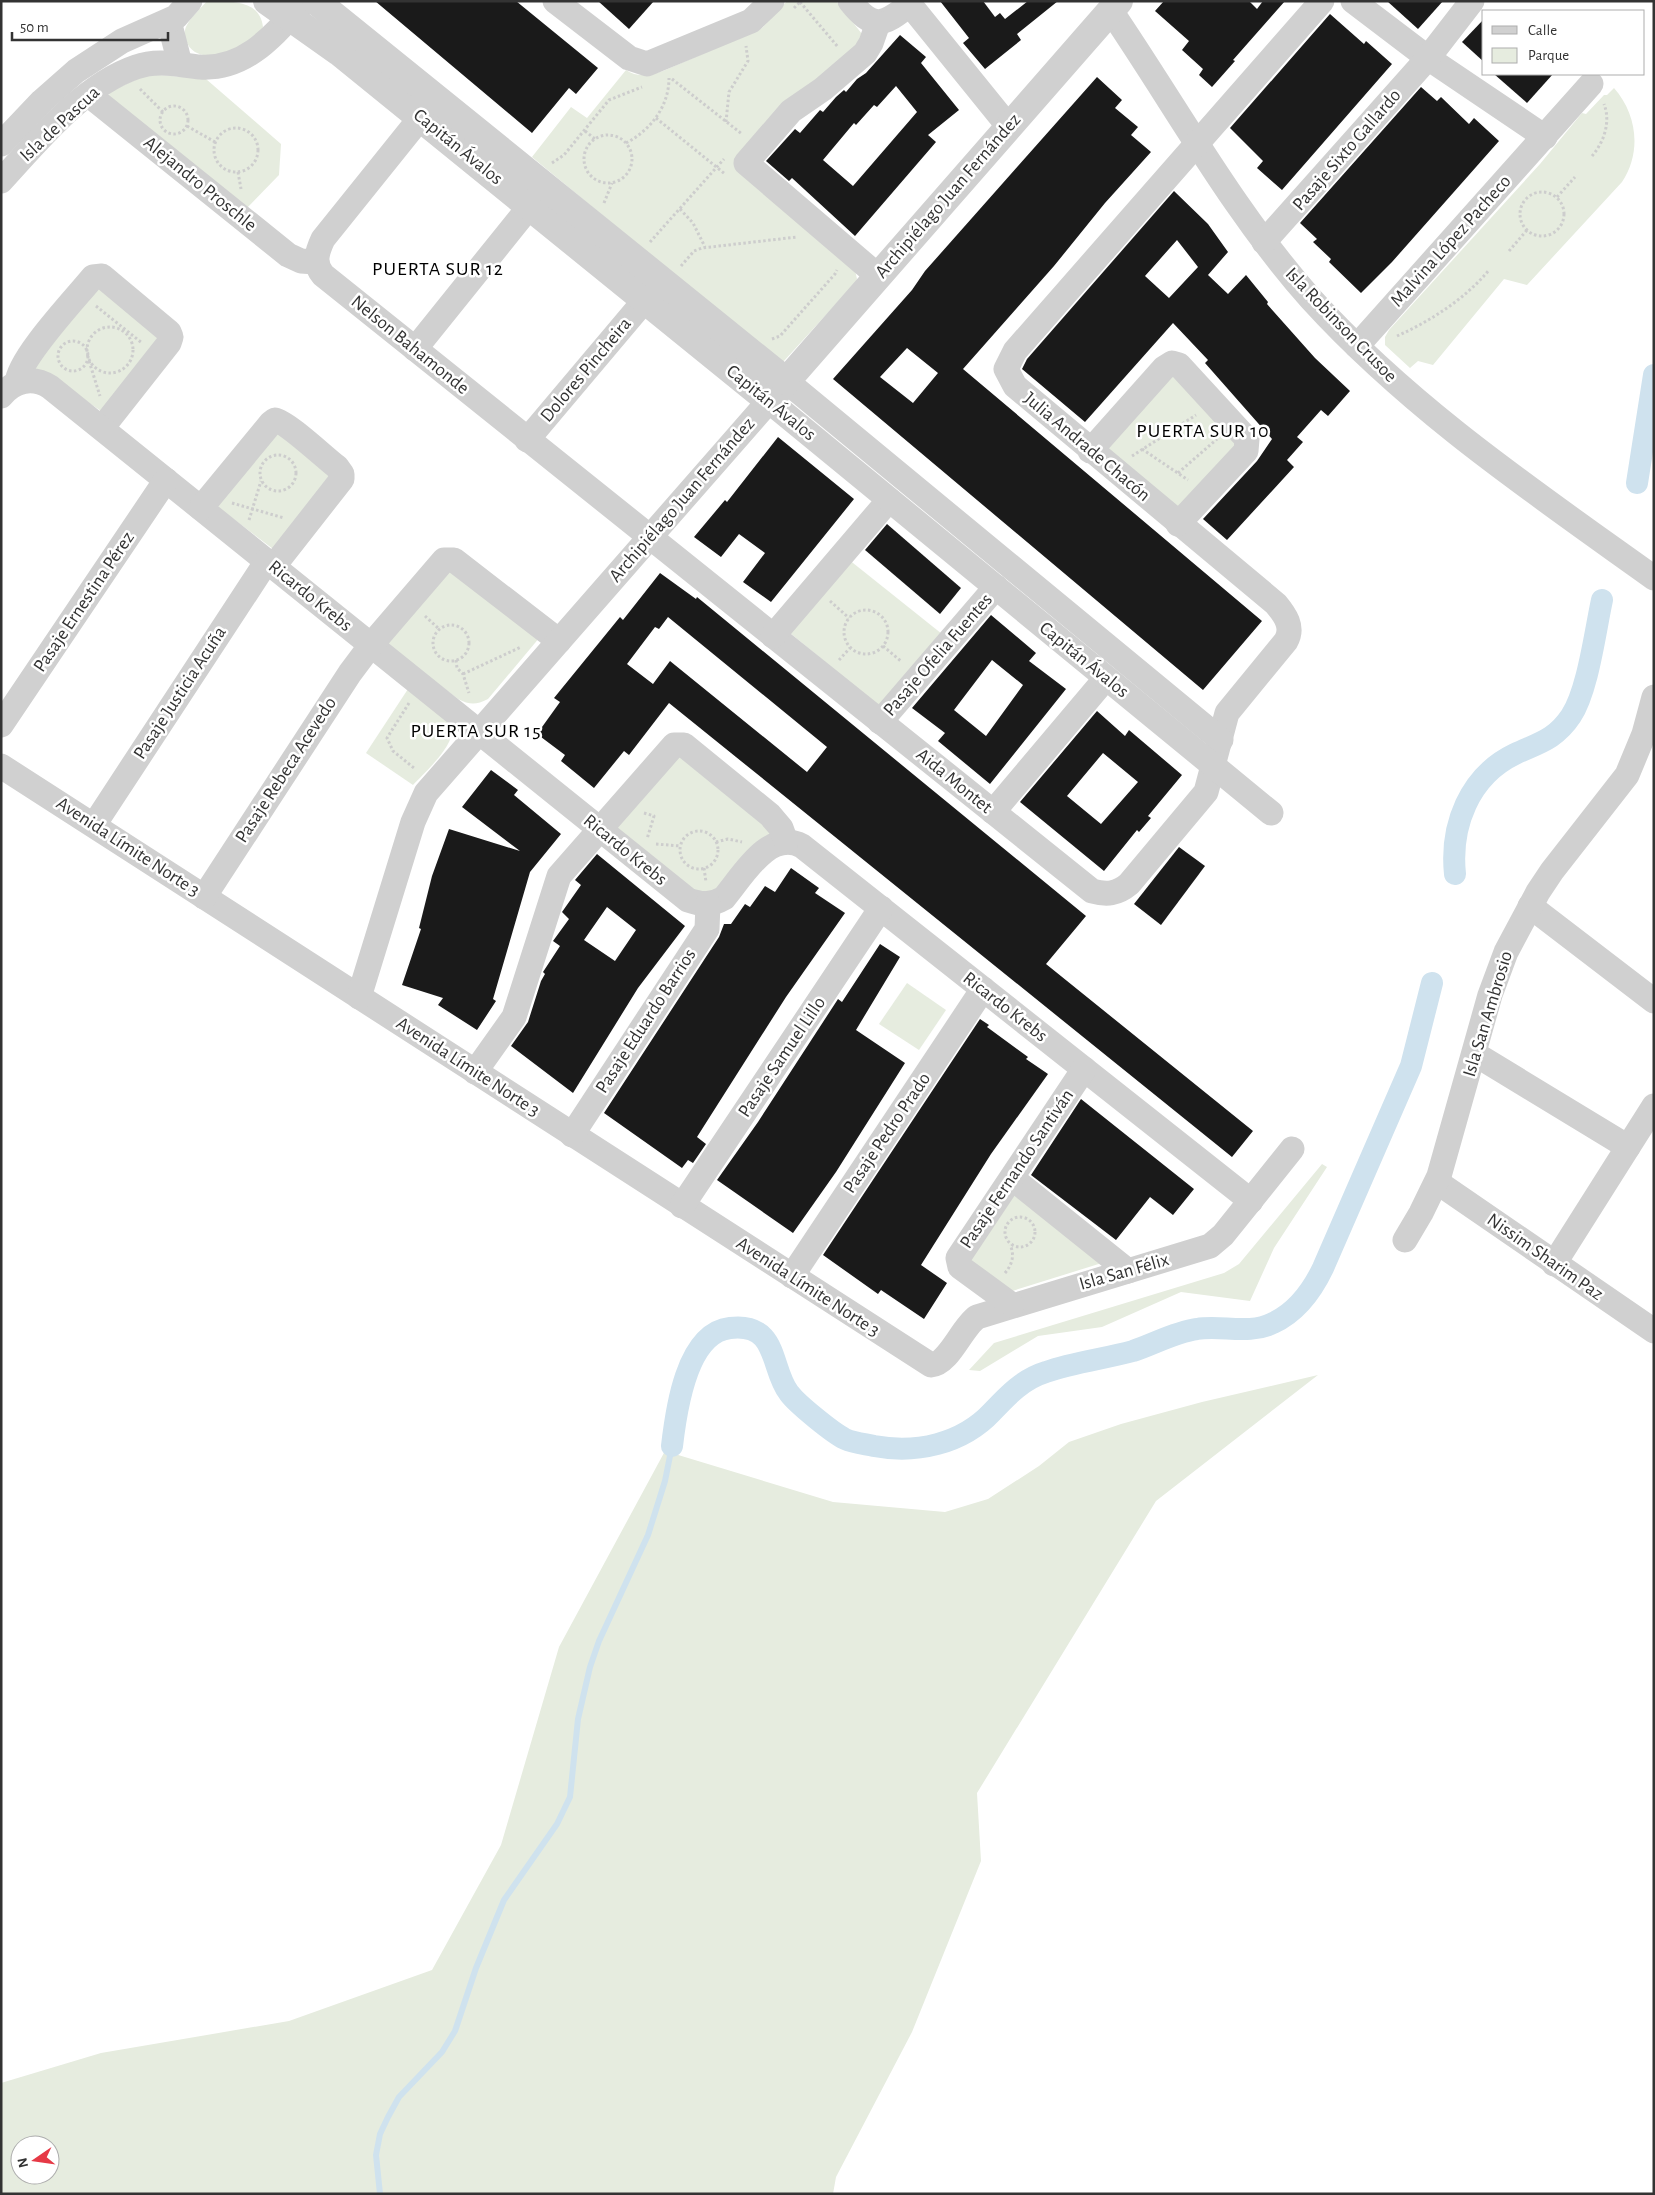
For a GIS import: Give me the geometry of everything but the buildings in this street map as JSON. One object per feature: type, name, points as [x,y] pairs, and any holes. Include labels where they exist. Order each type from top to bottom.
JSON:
[{"type":"street","name":"Isla de Pascua","points":[[1,144],[42,101],[89,62],[122,41],[169,21],[182,12],[190,1]]},
{"type":"street","name":"Capitán Ávalos","points":[[267,1],[298,9],[421,118],[645,300],[777,391],[890,500],[1271,813]]},
{"type":"street","name":"Capitán Ávalos","points":[[316,1],[777,391],[1221,740]]},
{"type":"street","points":[[555,1],[583,10],[629,58],[647,64],[751,21],[772,1]]},
{"type":"street","points":[[850,1],[867,20],[878,23],[892,19],[908,3],[1008,127]]},
{"type":"street","points":[[1196,143],[1322,1]]},
{"type":"street","points":[[1353,1],[1428,58],[1545,137]]},
{"type":"street","name":"Pasaje Sixto Gallardo","points":[[1264,242],[1428,58],[1472,1]]},
{"type":"street","name":"Archipiélago Juan Fernández","points":[[359,997],[418,808],[435,782],[1008,127],[1111,4]]},
{"type":"street","name":"Isla Robinson Crusoe","points":[[1111,4],[1196,143],[1264,242],[1312,299],[1358,346],[1444,424],[1654,578]]},
{"type":"street","name":"Isla de Pascua","points":[[1,181],[54,125],[112,78],[134,67],[151,63],[212,67],[238,61],[259,49],[298,9]]},
{"type":"street","points":[[169,21],[180,64]]},
{"type":"street","points":[[878,23],[871,43],[865,53],[823,89],[791,111],[738,171],[878,276]]},
{"type":"street","name":"Malvina López Pacheco","points":[[1358,346],[1591,84]]},
{"type":"street","name":"Alejandro Proschle","points":[[89,95],[288,255],[301,261],[316,262]]},
{"type":"street","points":[[316,262],[318,249],[323,239],[421,118]]},
{"type":"street","name":"Julia Andrade Chacón","points":[[1196,143],[1015,351],[1006,368],[1015,386],[1090,451],[1276,604],[1286,618],[1289,627],[1286,641],[1227,713],[1221,740]]},
{"type":"street","points":[[415,349],[530,206]]},
{"type":"street","name":"Nelson Bahamonde","points":[[316,262],[323,275],[648,537]]},
{"type":"street","points":[[9,390],[28,356],[93,277],[102,276],[168,332],[171,337],[169,343],[104,426]]},
{"type":"street","name":"Dolores Pincheira","points":[[527,440],[645,300]]},
{"type":"street","points":[[1090,451],[1169,364],[1175,363],[1179,365],[1247,440],[1248,448],[1178,524]]},
{"type":"street","name":"Ricardo Krebs","points":[[9,390],[34,380],[45,384],[104,426],[166,480],[205,502],[243,542],[688,900],[708,904]]},
{"type":"street","name":"Pasaje Justicia Acuña","points":[[94,825],[270,564],[307,525],[340,483],[342,474],[280,421],[275,420],[205,502]]},
{"type":"street","name":"Pasaje Ernestina Pérez","points":[[1,725],[166,480]]},
{"type":"street","points":[[773,636],[890,500]]},
{"type":"street","name":"Aida Montet","points":[[648,537],[1092,891],[1101,894],[1116,893],[1129,884],[1206,792],[1221,740]]},
{"type":"street","name":"Pasaje Rebeca Acevedo","points":[[204,897],[327,706],[371,645],[447,559],[454,560],[559,641]]},
{"type":"street","name":"Pasaje Ofelia Fuentes","points":[[880,722],[996,587]]},
{"type":"street","points":[[993,812],[1106,678]]},
{"type":"street","name":"Isla San Ambrosio","points":[[1405,1240],[1437,1182],[1475,1054],[1490,995],[1506,952],[1530,906],[1552,871],[1627,775],[1639,749],[1654,698]]},
{"type":"street","points":[[475,1072],[514,1017],[559,876],[677,743],[684,745],[770,815],[781,828],[786,842],[766,849],[724,898],[708,904]]},
{"type":"street","name":"Avenida Límite Norte 3","points":[[1,766],[927,1364],[936,1365]]},
{"type":"street","name":"Ricardo Krebs","points":[[786,842],[802,846],[1251,1201]]},
{"type":"street","name":"Pasaje Eduardo Barrios","points":[[572,1134],[707,929],[708,904]]},
{"type":"street","points":[[1530,906],[1654,1001]]},
{"type":"street","name":"Pasaje Samuel Lillo","points":[[682,1206],[881,908]]},
{"type":"street","name":"Pasaje Pedro Prado","points":[[792,1276],[983,989]]},
{"type":"street","points":[[1475,1054],[1628,1147]]},
{"type":"street","name":"Pasaje Fernando Santiván","points":[[1005,1299],[960,1267],[957,1262],[977,1227],[1012,1178],[1084,1069]]},
{"type":"street","points":[[1554,1264],[1654,1106]]},
{"type":"street","name":"Isla San Félix","points":[[936,1365],[942,1362],[972,1320],[1005,1299],[1128,1271],[1210,1246],[1223,1236],[1292,1149]]},
{"type":"street","points":[[1012,1178],[1128,1271]]},
{"type":"street","name":"Nissim Sharim Paz","points":[[1437,1182],[1652,1330]]},
{"type":"path","points":[[800,2],[841,52]]},
{"type":"path","points":[[726,122],[729,92],[748,61],[745,44]]},
{"type":"path","points":[[626,143],[638,136],[656,118],[666,98],[669,76],[744,135]]},
{"type":"path","points":[[1591,84],[1603,101],[1607,114],[1604,136],[1592,156]]},
{"type":"path","points":[[136,85],[163,112]]},
{"type":"path","points":[[174,106],[183,109],[188,117],[187,126],[180,133],[167,133],[160,121],[163,112],[174,106]]},
{"type":"path","points":[[656,118],[738,171]]},
{"type":"path","points":[[187,126],[215,142]]},
{"type":"path","points":[[235,127],[245,129],[256,140],[258,151],[255,161],[243,171],[228,171],[220,166],[214,157],[215,142],[225,130],[235,127]]},
{"type":"path","points":[[585,131],[595,139]]},
{"type":"path","points":[[601,136],[615,136],[626,143],[632,154],[631,167],[624,178],[612,183],[599,182],[586,168],[584,155],[590,143],[595,139],[601,136]]},
{"type":"path","points":[[554,162],[561,168]]},
{"type":"path","points":[[1557,197],[1575,177]]},
{"type":"path","points":[[604,203],[612,183]]},
{"type":"path","points":[[1541,192],[1557,197],[1564,208],[1564,216],[1557,230],[1542,236],[1527,230],[1521,215],[1526,199],[1541,192]]},
{"type":"path","points":[[596,197],[611,208]]},
{"type":"path","points":[[680,209],[693,223],[705,247]]},
{"type":"path","points":[[1509,251],[1527,230]]},
{"type":"path","points":[[681,266],[694,251],[705,247],[803,237],[796,231]]},
{"type":"path","points":[[644,236],[658,248]]},
{"type":"path","points":[[673,260],[688,272]]},
{"type":"path","points":[[769,338],[777,339],[780,336],[835,274],[837,266]]},
{"type":"path","points":[[1391,339],[1422,323],[1469,291],[1490,270]]},
{"type":"path","points":[[80,293],[159,356]]},
{"type":"path","points":[[124,330],[111,327],[98,330],[89,340],[87,354],[86,364],[78,370],[65,369],[58,361],[59,350],[69,342],[76,342],[82,345],[87,354],[91,363],[102,371],[112,372],[122,369],[129,362],[132,349],[130,340],[124,330]]},
{"type":"path","points":[[87,354],[102,402],[104,426]]},
{"type":"path","points":[[1112,469],[1215,404]]},
{"type":"path","points":[[1178,473],[1198,454],[1235,427]]},
{"type":"path","points":[[1142,449],[1207,493]]},
{"type":"path","points":[[243,542],[261,480],[260,471],[262,464],[271,456],[286,456],[294,465],[294,481],[285,489],[274,490],[261,480]]},
{"type":"path","points":[[205,502],[253,509],[307,525]]},
{"type":"path","points":[[868,610],[878,614],[887,626],[886,642],[879,650],[870,654],[854,651],[845,640],[846,622],[858,612],[868,610]]},
{"type":"path","points":[[454,624],[462,628],[469,639],[467,651],[456,660],[442,658],[434,648],[434,636],[439,629],[446,625],[454,624]]},
{"type":"path","points":[[463,674],[521,646]]},
{"type":"path","points":[[456,660],[458,668],[463,674],[471,701]]},
{"type":"path","points":[[414,696],[387,738],[393,751],[414,768]]},
{"type":"path","points":[[694,831],[710,834],[718,848],[716,858],[704,868],[688,865],[680,852],[682,841],[689,833],[694,831]]},
{"type":"path","points":[[977,1227],[1000,1236],[1009,1242],[1017,1247],[1031,1243],[1035,1230],[1030,1221],[1022,1217],[1010,1221],[1005,1229],[1009,1242],[1013,1252],[1012,1261],[1006,1272],[996,1277],[1005,1299]]},
{"type":"green space","points":[[207,1],[235,2],[251,7],[261,18],[263,27],[257,35],[236,49],[212,55],[201,54],[192,49],[185,38],[185,31],[191,19]]},
{"type":"green space","points":[[787,1],[836,1],[862,34],[864,42],[779,113],[734,165],[854,266],[857,279],[855,283],[783,362],[775,358],[532,157],[571,107],[587,118],[626,70],[639,75],[649,75],[663,71],[762,28]]},
{"type":"green space","points":[[148,74],[206,79],[281,144],[279,175],[245,210],[108,97],[111,91]]},
{"type":"green space","points":[[1614,88],[1628,109],[1634,134],[1632,158],[1622,182],[1527,285],[1504,279],[1433,365],[1418,361],[1410,368],[1385,345],[1385,337],[1389,330],[1540,164],[1582,113],[1586,114],[1604,95],[1607,95]]},
{"type":"green space","points":[[98,284],[161,334],[101,411],[42,371],[33,368]]},
{"type":"green space","points":[[1172,370],[1241,442],[1182,510],[1111,458],[1107,443]]},
{"type":"green space","points":[[275,427],[334,472],[273,549],[219,508],[216,497]]},
{"type":"green space","points":[[848,559],[947,638],[880,707],[790,633]]},
{"type":"green space","points":[[445,567],[540,637],[488,699],[473,704],[458,699],[386,644]]},
{"type":"green space","points":[[408,689],[435,708],[449,721],[452,728],[447,746],[441,755],[413,785],[366,753]]},
{"type":"green space","points":[[676,751],[769,820],[771,834],[716,892],[698,894],[616,827]]},
{"type":"green space","points":[[907,983],[946,1010],[919,1050],[879,1024]]},
{"type":"green space","points":[[1322,1164],[1327,1167],[1274,1248],[1250,1301],[1181,1292],[1102,1327],[1038,1336],[980,1371],[969,1370],[994,1343],[1224,1273],[1239,1264]]},
{"type":"green space","points":[[1011,1190],[1105,1262],[1009,1292],[967,1265]]},
{"type":"green space","points":[[1318,1375],[1156,1501],[977,1793],[981,1861],[912,2032],[836,2177],[833,2194],[1,2194],[1,2083],[101,2053],[289,2021],[432,1970],[501,1845],[559,1647],[665,1451],[833,1502],[945,1512],[988,1499],[1039,1466],[1069,1442],[1121,1424],[1202,1402]]},
{"type":"waterway","points":[[1637,483],[1654,375]]},
{"type":"waterway","points":[[1455,874],[1456,838],[1466,804],[1474,789],[1499,764],[1559,731],[1577,705],[1594,644],[1602,600]]},
{"type":"waterway","points":[[672,1446],[681,1395],[693,1358],[703,1344],[715,1333],[730,1328],[746,1328],[757,1332],[771,1349],[783,1383],[789,1393],[807,1411],[839,1436],[874,1446],[906,1449],[938,1444],[967,1432],[980,1423],[1016,1388],[1046,1372],[1133,1351],[1173,1335],[1197,1329],[1264,1327],[1282,1318],[1303,1300],[1323,1268],[1411,1066],[1432,983]]},
{"type":"waterway","points":[[380,2194],[376,2155],[380,2134],[388,2117],[399,2097],[442,2052],[455,2031],[476,1968],[504,1900],[557,1824],[570,1797],[578,1719],[590,1667],[599,1641],[648,1535],[665,1481],[672,1446]]},
{"type":"district","name":"PUERTA SUR 12","points":[[438,269]]},
{"type":"district","name":"PUERTA SUR 10","points":[[1203,431]]},
{"type":"district","name":"PUERTA SUR 15","points":[[476,731]]}]
